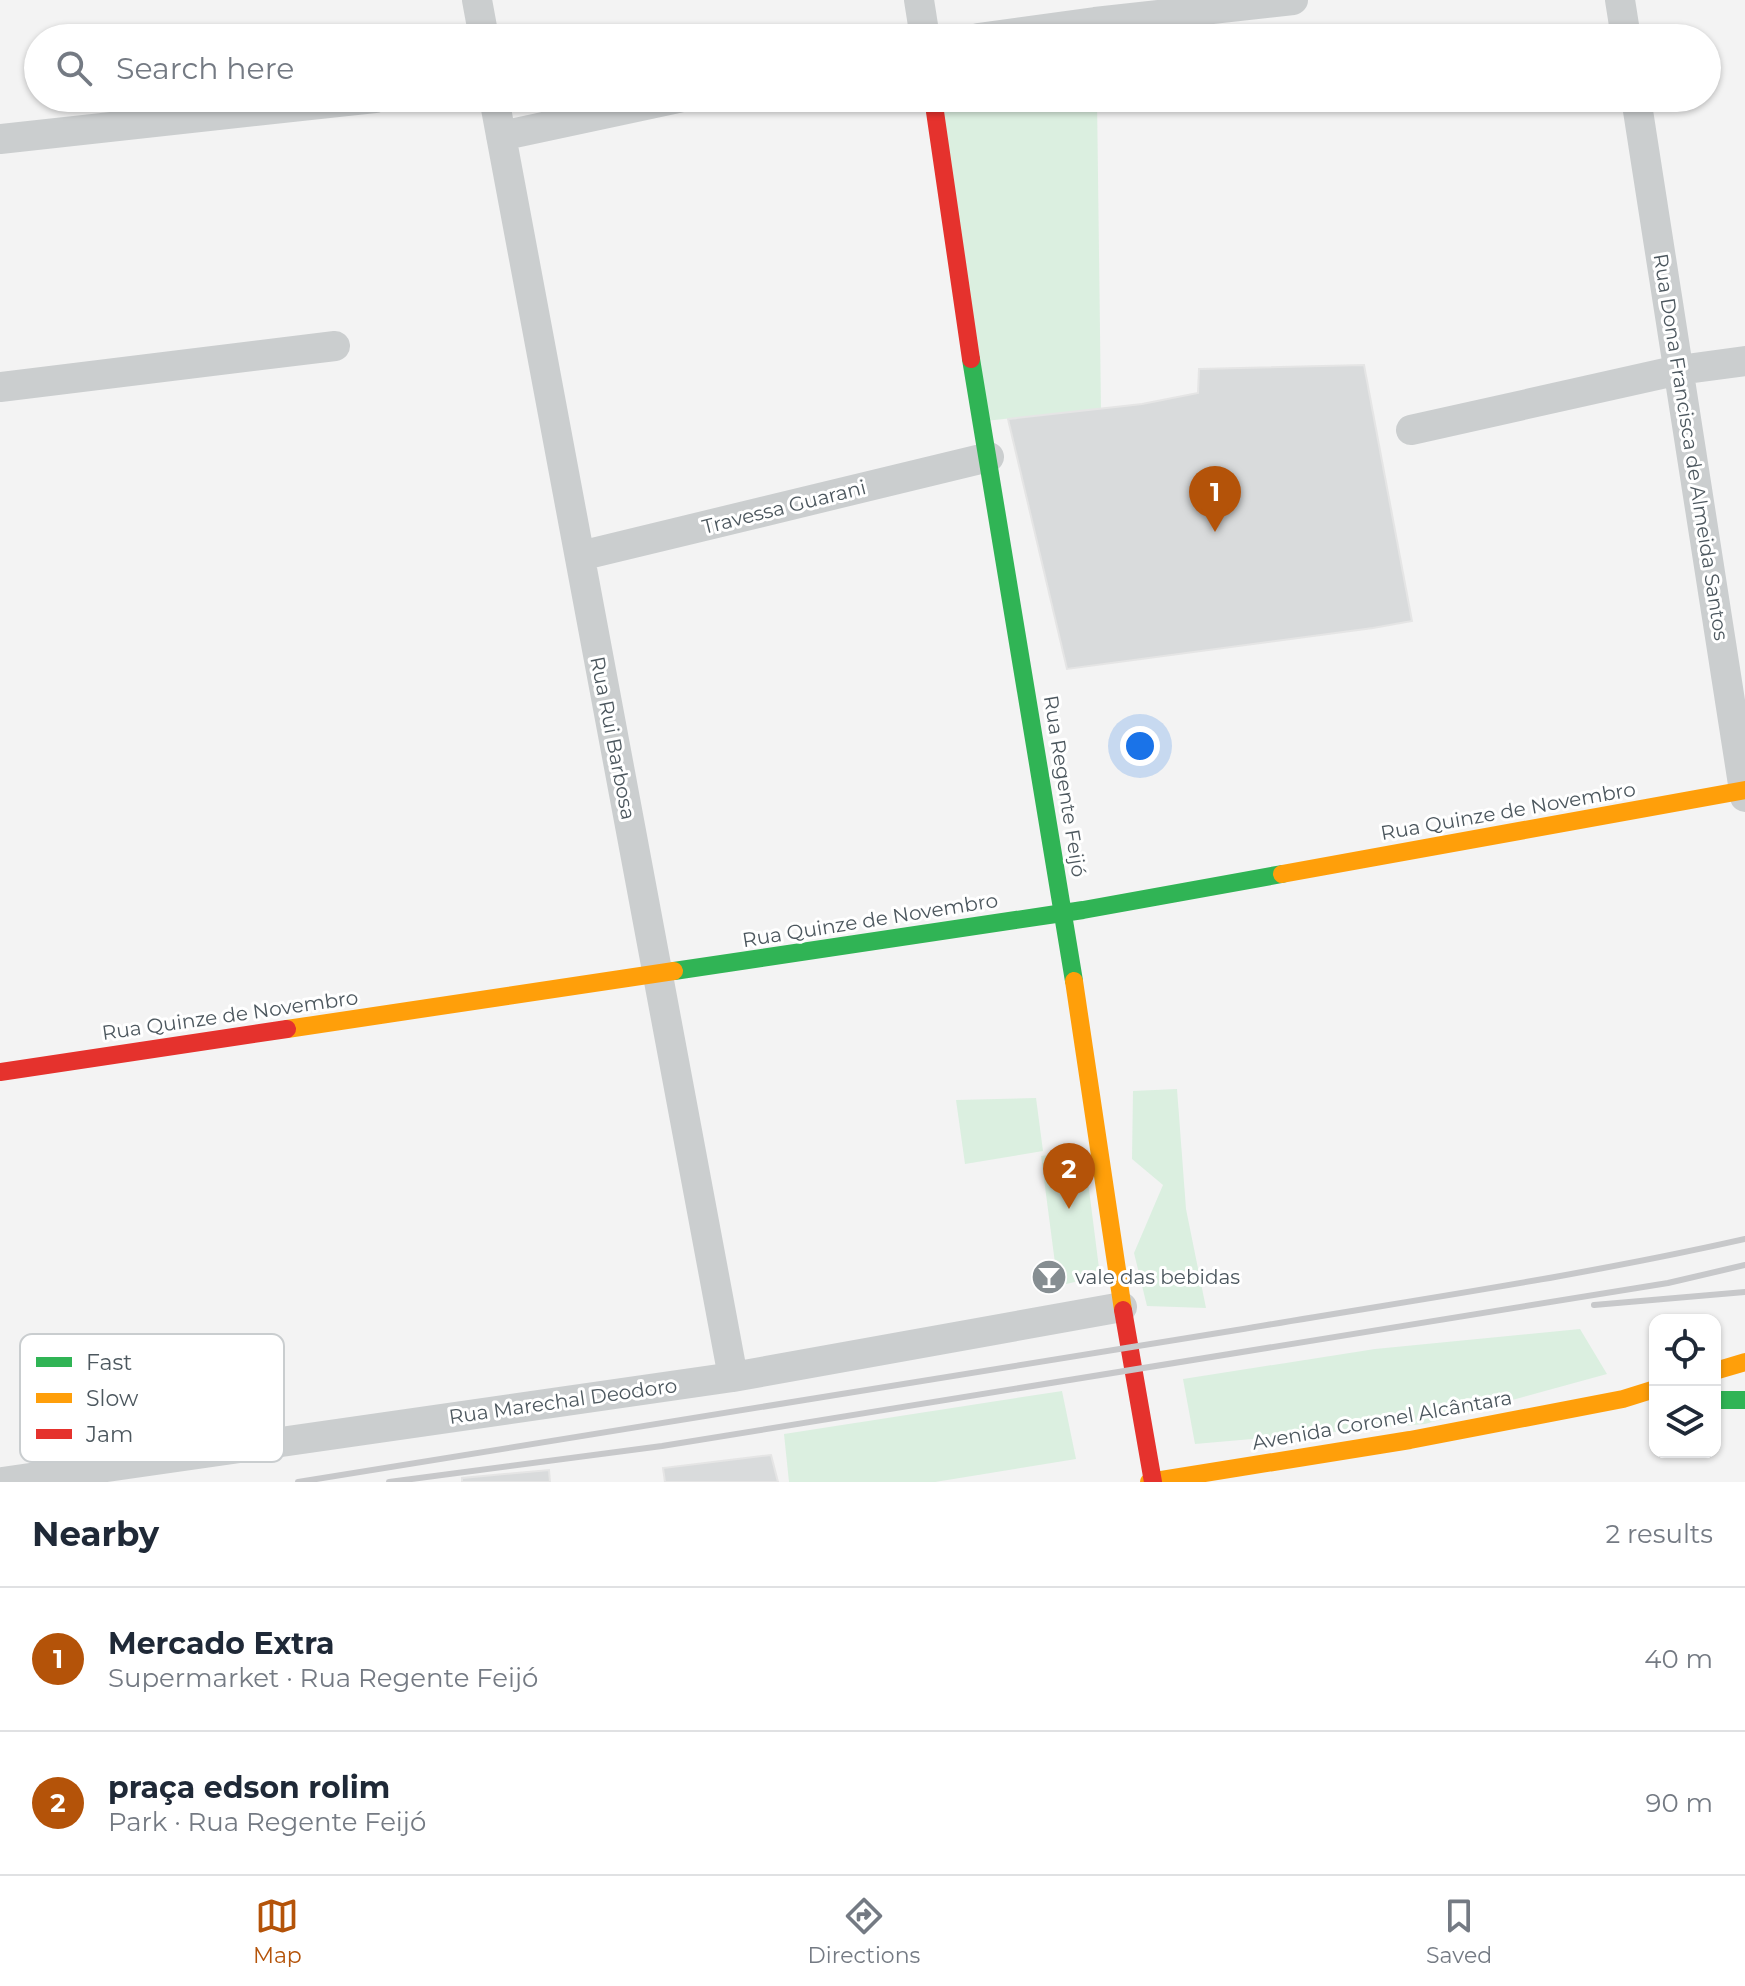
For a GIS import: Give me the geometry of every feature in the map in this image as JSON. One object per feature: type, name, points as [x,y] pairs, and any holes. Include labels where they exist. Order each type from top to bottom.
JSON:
[{"type":"street","points":[[477,0],[481,24]]},
{"type":"street","points":[[919,0],[923,24]]},
{"type":"street","points":[[1061,24],[1072,0]]},
{"type":"street","points":[[1092,24],[1293,0]]},
{"type":"street","points":[[1620,0],[1624,24]]},
{"type":"street","points":[[0,139],[247,112]]},
{"type":"street","name":"Rua Rui Barbosa","points":[[497,112],[733,1377]]},
{"type":"street","points":[[501,136],[613,112]]},
{"type":"street","name":"Rua Regente Feijó","points":[[935,112],[980,422],[989,457],[1064,913],[1151,1482]]},
{"type":"street","name":"Rua Dona Francisca de Almeida Santos","points":[[1638,112],[1745,797]]},
{"type":"street","points":[[0,387],[335,346]]},
{"type":"street","points":[[1411,430],[1679,370],[1745,361]]},
{"type":"street","name":"Travessa Guarani","points":[[580,556],[989,457]]},
{"type":"street","name":"Rua Quinze de Novembro","points":[[0,1072],[1064,913],[1744,790]]},
{"type":"street","name":"Rua Marechal Deodoro","points":[[284,1441],[733,1377],[1122,1307]]},
{"type":"street","points":[[1721,1369],[1745,1362]]},
{"type":"street","points":[[1721,1385],[1745,1382]]},
{"type":"street","name":"Avenida Coronel Alcântara","points":[[1151,1482],[1410,1440],[1649,1395]]},
{"type":"street","points":[[1721,1400],[1745,1400]]},
{"type":"street","points":[[0,1455],[2,1482]]},
{"type":"street","name":"Rua Marechal Deodoro","points":[[2,1482],[141,1462]]},
{"type":"green space","points":[[937,112],[1097,112],[1101,409],[985,421]]},
{"type":"green space","points":[[1177,1089],[1186,1209],[1206,1308],[1147,1306],[1134,1253],[1163,1185],[1132,1159],[1133,1091]]},
{"type":"green space","points":[[1036,1098],[1043,1151],[965,1164],[956,1100]]},
{"type":"green space","points":[[1084,1150],[1100,1276],[1058,1286],[1041,1156]]},
{"type":"green space","points":[[1580,1329],[1607,1374],[1425,1424],[1195,1444],[1183,1379],[1375,1349]]},
{"type":"green space","points":[[1062,1391],[1076,1459],[935,1482],[789,1482],[784,1434]]},
{"type":"building","points":[[1364,365],[1412,621],[1067,669],[1008,419],[1142,404],[1198,393],[1199,369]]},
{"type":"building","points":[[771,1455],[778,1482],[665,1482],[663,1468]]},
{"type":"building","points":[[549,1470],[550,1482],[462,1482],[462,1478]]},
{"type":"railway","points":[[298,1482],[1492,1288],[1745,1239]]},
{"type":"railway","points":[[389,1482],[662,1446],[1668,1283],[1745,1265]]},
{"type":"railway","points":[[1594,1305],[1745,1292]]},
{"type":"traffic: fast","points":[[971,359],[1074,981]]},
{"type":"traffic: fast","points":[[674,971],[1083,910],[1282,874]]},
{"type":"traffic: fast","points":[[1721,1400],[1745,1400]]},
{"type":"traffic: slow","points":[[1282,874],[1745,790]]},
{"type":"traffic: slow","points":[[287,1029],[674,971]]},
{"type":"traffic: slow","points":[[1074,981],[1123,1310]]},
{"type":"traffic: slow","points":[[1721,1369],[1745,1362]]},
{"type":"traffic: slow","points":[[1149,1482],[1410,1440],[1623,1399],[1649,1391]]},
{"type":"traffic: jam","points":[[935,112],[971,359]]},
{"type":"traffic: jam","points":[[0,1072],[287,1029]]},
{"type":"traffic: jam","points":[[1123,1310],[1153,1482]]},
{"type":"place","name":"Mercado Extra","points":[[1215,532]]},
{"type":"place","name":"praça edson rolim","points":[[1069,1209]]},
{"type":"place","name":"vale das bebidas","points":[[1049,1277]]}]
